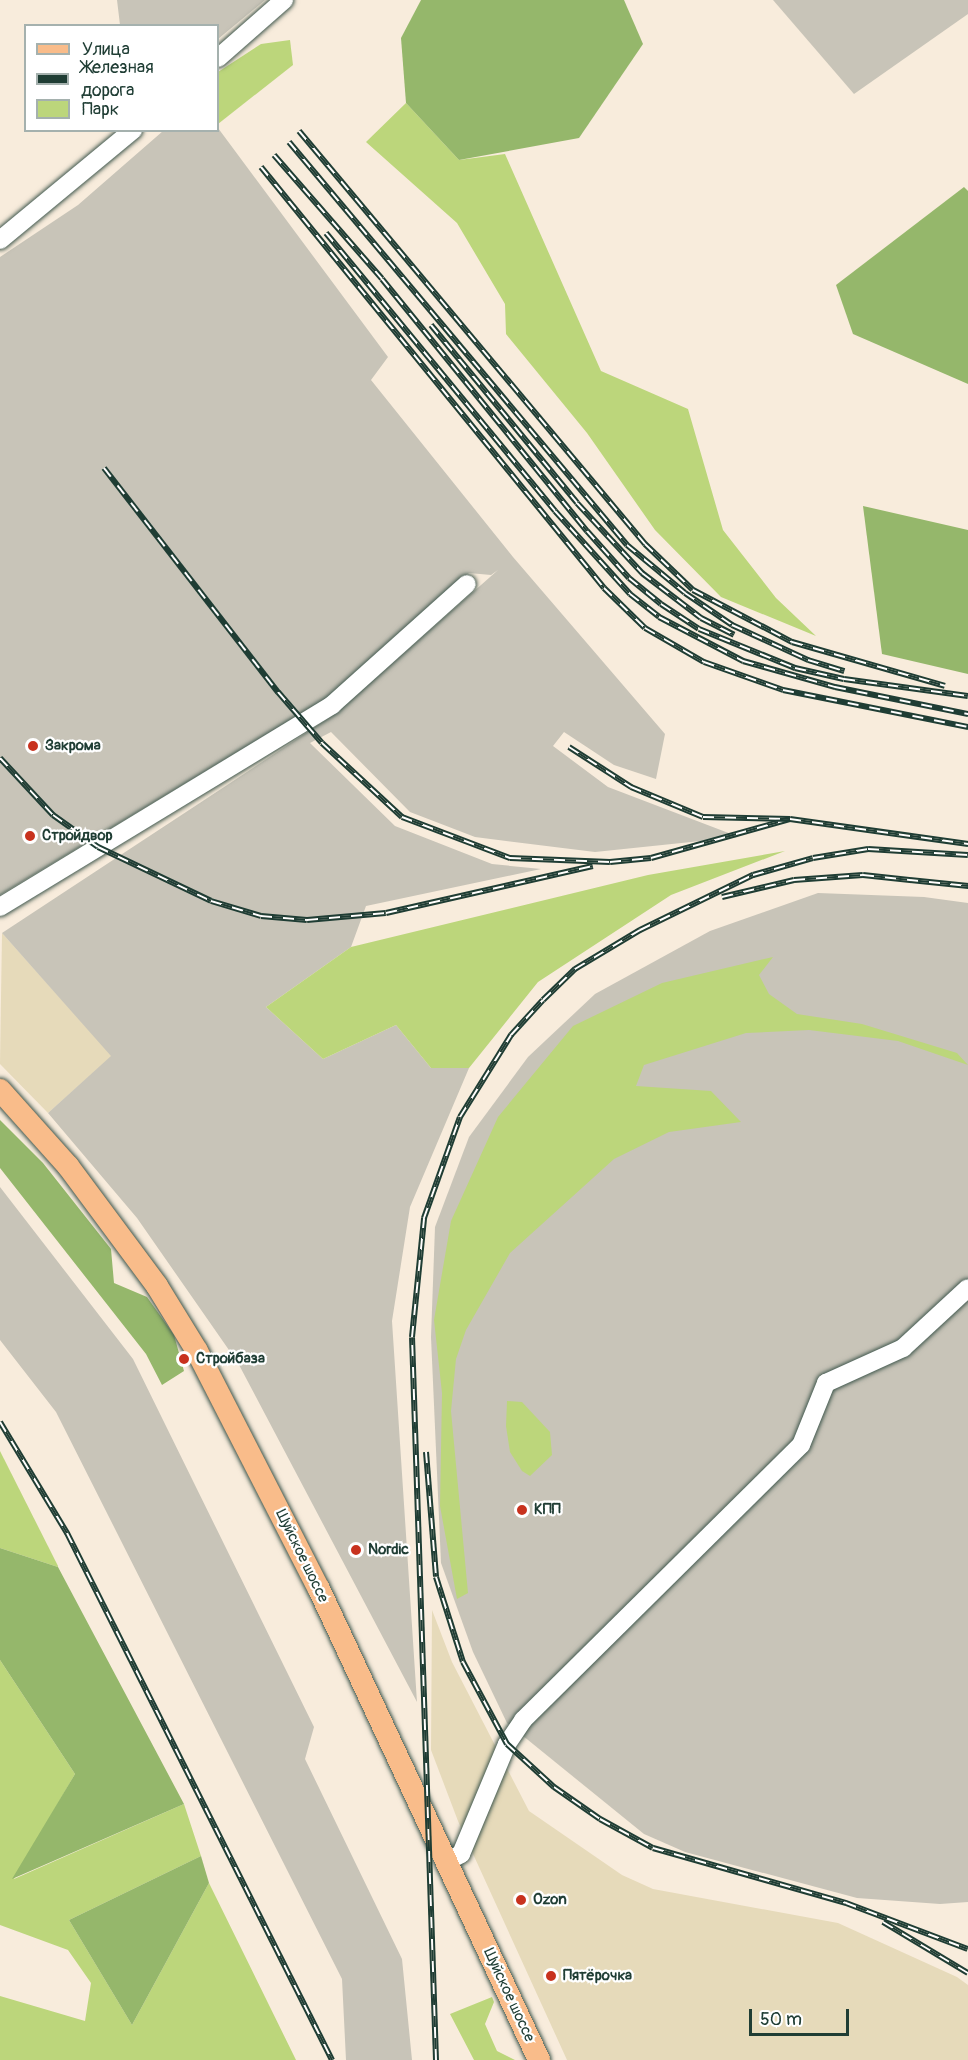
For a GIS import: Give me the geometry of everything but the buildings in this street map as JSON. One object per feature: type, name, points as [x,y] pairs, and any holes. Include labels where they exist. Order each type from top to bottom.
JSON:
[{"type":"main road","name":"Шуйское шоссе","points":[[0,1090],[75,1175],[157,1286],[197,1351],[319,1589],[539,2060]]},
{"type":"street","points":[[219,57],[284,0]]},
{"type":"street","points":[[0,240],[131,132]]},
{"type":"street","points":[[0,907],[332,705],[467,584]]},
{"type":"street","points":[[446,1862],[461,1854],[507,1744],[524,1720],[801,1445],[826,1383],[903,1348],[968,1288]]},
{"type":"shaded area","points":[[117,0],[265,0],[219,38],[219,24],[120,24]]},
{"type":"shaded area","points":[[773,0],[968,0],[968,14],[854,94]]},
{"type":"shaded area","points":[[219,129],[388,357],[371,380],[513,557],[665,734],[656,779],[614,765],[564,732],[553,746],[608,787],[739,837],[595,852],[475,837],[410,812],[331,732],[310,743],[395,826],[492,864],[541,869],[366,906],[351,947],[266,1007],[323,1059],[396,1025],[431,1068],[469,1068],[410,1207],[392,1321],[417,1702],[238,1363],[137,1218],[48,1113],[111,1056],[2,933],[335,714],[498,570],[491,575],[469,573],[333,694],[0,895],[0,257],[78,205],[162,132],[219,132]]},
{"type":"shaded area","points":[[818,893],[924,897],[968,903],[968,1902],[940,1904],[857,1898],[685,1852],[644,1834],[507,1723],[473,1652],[441,1563],[431,1337],[435,1227],[469,1137],[528,1057],[595,994],[710,931]]},
{"type":"shaded area","points":[[2,933],[112,1056],[48,1113],[0,1064]]},
{"type":"shaded area","points":[[0,1187],[133,1359],[314,1727],[305,1759],[402,1959],[412,2060],[346,2060],[342,1979],[56,1412],[0,1340]]},
{"type":"shaded area","points":[[432,1610],[452,1662],[529,1811],[622,1875],[653,1889],[838,1923],[957,1977],[968,1985],[968,2060],[567,2060],[458,1821],[431,1750]]},
{"type":"green space","points":[[421,0],[624,0],[643,44],[579,138],[459,160],[406,103],[401,38]]},
{"type":"green space","points":[[290,40],[293,65],[219,123],[219,71],[261,44]]},
{"type":"green space","points":[[406,103],[459,160],[505,154],[601,371],[688,409],[723,530],[776,598],[816,636],[721,597],[655,530],[587,433],[506,334],[505,304],[457,223],[366,142]]},
{"type":"green space","points":[[964,187],[968,191],[968,384],[853,334],[836,285]]},
{"type":"green space","points":[[863,506],[968,530],[968,674],[882,654]]},
{"type":"green space","points":[[785,851],[671,895],[538,982],[469,1068],[431,1068],[396,1025],[323,1059],[266,1007],[351,947],[648,875]]},
{"type":"green space","points":[[773,957],[759,975],[769,994],[797,1014],[862,1024],[957,1053],[968,1065],[898,1041],[809,1030],[746,1033],[644,1065],[636,1086],[711,1091],[741,1122],[669,1132],[614,1159],[510,1253],[466,1330],[456,1359],[451,1411],[468,1593],[457,1599],[440,1506],[442,1393],[434,1320],[451,1221],[498,1117],[573,1026],[662,983]]},
{"type":"green space","points":[[0,1120],[43,1163],[111,1249],[114,1283],[147,1297],[174,1335],[184,1371],[162,1385],[146,1354],[0,1168]]},
{"type":"green space","points":[[507,1401],[522,1402],[550,1432],[552,1455],[530,1476],[522,1471],[510,1452],[506,1426]]},
{"type":"green space","points":[[0,1451],[58,1566],[58,1567],[0,1548]]},
{"type":"green space","points":[[0,1548],[58,1567],[184,1804],[12,1879],[75,1774],[0,1660]]},
{"type":"green space","points":[[0,1660],[75,1774],[14,1879],[184,1804],[201,1856],[69,1920],[132,2025],[209,1883],[296,2060],[0,2060],[0,1996],[85,2021],[91,1983],[68,1950],[0,1925]]},
{"type":"green space","points":[[201,1856],[209,1883],[132,2025],[69,1920]]},
{"type":"green space","points":[[492,1997],[494,2002],[485,2024],[497,2051],[515,2060],[474,2060],[450,2014]]},
{"type":"railway","points":[[299,131],[645,544],[693,590],[792,642],[945,686]]},
{"type":"railway","points":[[289,142],[627,545],[685,593],[732,625],[808,660],[844,671]]},
{"type":"railway","points":[[274,155],[382,279],[587,531],[629,578],[661,604],[699,629],[795,668],[844,679],[968,696]]},
{"type":"railway","points":[[261,167],[604,588],[645,628],[704,662],[783,690],[968,727]]},
{"type":"railway","points":[[326,233],[555,511],[630,594],[659,617],[743,661],[835,687],[968,714]]},
{"type":"railway","points":[[431,325],[577,503],[642,573],[701,618],[734,635]]},
{"type":"railway","points":[[104,468],[278,692],[322,743],[402,817],[510,858],[610,862],[651,858],[790,819]]},
{"type":"railway","points":[[569,747],[631,787],[703,817],[790,819],[968,844]]},
{"type":"railway","points":[[0,758],[53,815],[98,847],[211,901],[261,916],[307,920],[386,913],[593,866]]},
{"type":"railway","points":[[436,2060],[412,1337],[424,1218],[460,1117],[511,1035],[543,1000],[575,969],[640,930],[753,875],[813,858],[868,849],[968,855]]},
{"type":"railway","points":[[722,897],[794,880],[863,875],[968,886]]},
{"type":"railway","points":[[0,1422],[67,1533],[332,2060]]},
{"type":"railway","points":[[426,1452],[436,1577],[463,1662],[507,1744],[554,1787],[600,1819],[653,1848],[846,1903],[968,1949]]},
{"type":"railway","points":[[883,1922],[968,1973]]},
{"type":"place","name":"Закрома","points":[[33,746]]},
{"type":"place","name":"Стройдвор","points":[[30,836]]},
{"type":"place","name":"Стройбаза","points":[[184,1359]]},
{"type":"place","name":"КПП","points":[[522,1510]]},
{"type":"place","name":"Nordic","points":[[356,1550]]},
{"type":"place","name":"Ozon","points":[[521,1900]]},
{"type":"place","name":"Пятёрочка","points":[[551,1976]]}]
